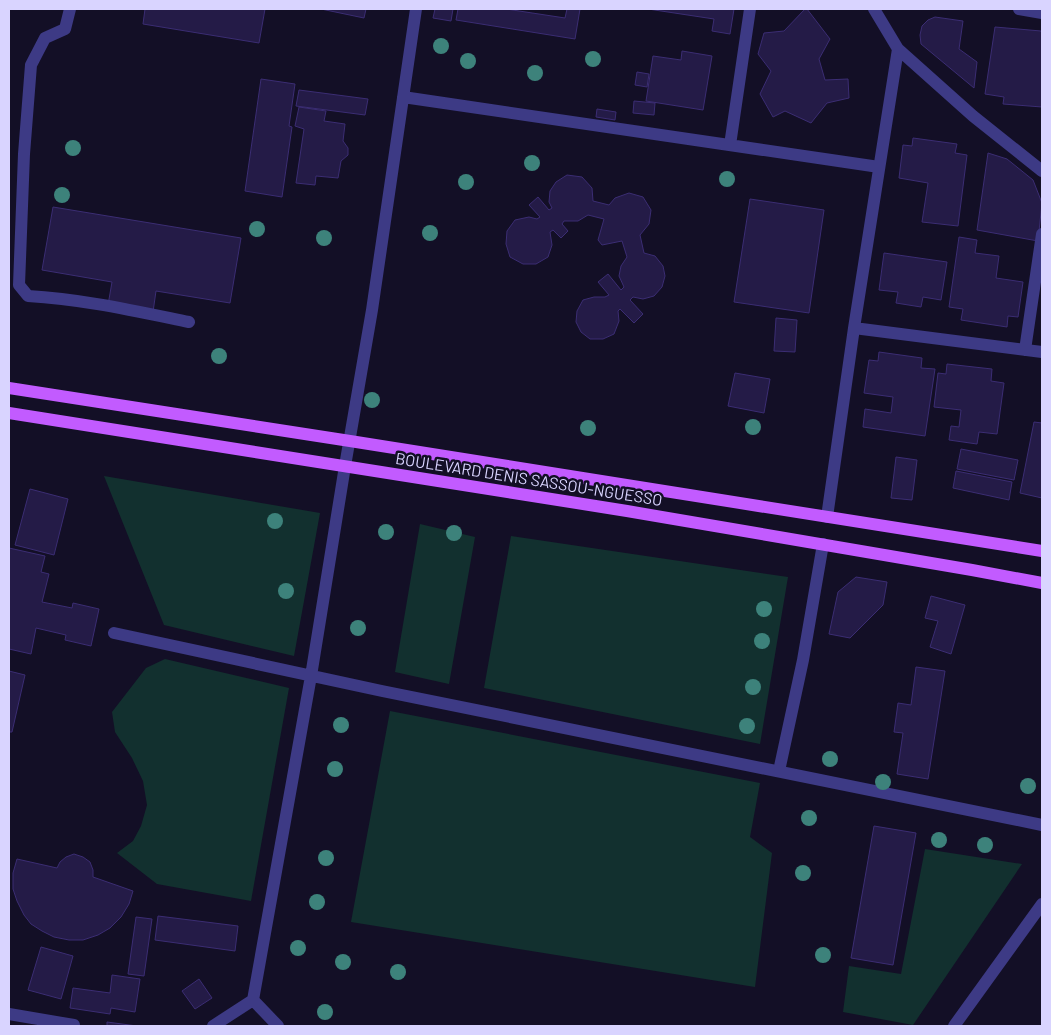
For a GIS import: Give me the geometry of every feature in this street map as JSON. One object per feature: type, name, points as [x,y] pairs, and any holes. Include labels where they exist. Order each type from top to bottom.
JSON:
[{"type":"main road","name":"BOULEVARD DENIS SASSOU-NGUESSO","points":[[9,388],[1042,551]]},
{"type":"main road","name":"BOULEVARD DENIS SASSOU-NGUESSO","points":[[9,412],[627,511],[824,544],[1042,584]]},
{"type":"street","points":[[70,9],[65,29],[45,38],[31,65],[24,154],[19,286],[28,296],[53,297],[94,303],[189,322]]},
{"type":"street","points":[[213,1026],[253,1000],[311,676],[344,466],[372,310],[416,9]]},
{"type":"street","points":[[730,145],[750,9]]},
{"type":"street","points":[[874,9],[898,49],[973,116],[1042,171]]},
{"type":"street","points":[[1019,9],[1042,13]]},
{"type":"street","points":[[827,517],[854,328],[898,49]]},
{"type":"street","points":[[403,97],[880,168]]},
{"type":"street","points":[[1025,350],[1042,234]]},
{"type":"street","points":[[854,328],[1042,352]]},
{"type":"street","points":[[779,771],[803,660],[824,544]]},
{"type":"street","points":[[114,633],[391,693],[1042,825]]},
{"type":"street","points":[[954,1026],[1042,904]]},
{"type":"street","points":[[253,1000],[278,1026]]},
{"type":"street","points":[[9,1014],[74,1024]]},
{"type":"green space","points":[[104,476],[320,513],[294,656],[164,625]]},
{"type":"green space","points":[[420,524],[475,537],[449,684],[395,672]]},
{"type":"green space","points":[[511,536],[788,577],[760,744],[484,688]]},
{"type":"green space","points":[[165,659],[289,688],[251,901],[157,884],[117,853],[133,841],[141,826],[147,805],[143,781],[132,758],[115,732],[112,712],[146,668]]},
{"type":"green space","points":[[390,711],[760,783],[750,837],[772,853],[755,987],[351,922]]},
{"type":"green space","points":[[925,849],[1022,864],[913,1025],[843,1012],[849,966],[901,974]]},
{"type":"building","points":[[145,9],[265,9],[259,43],[143,24]]},
{"type":"building","points":[[321,9],[366,9],[364,18]]},
{"type":"building","points":[[435,9],[453,9],[451,21],[433,18]]},
{"type":"building","points":[[458,9],[506,9],[565,18],[567,9],[580,9],[575,39],[456,20]]},
{"type":"building","points":[[648,9],[734,9],[730,34],[712,31],[714,19]]},
{"type":"building","points":[[807,9],[830,39],[819,59],[825,80],[848,79],[849,98],[827,103],[811,123],[785,111],[773,117],[760,94],[771,71],[758,54],[764,33],[784,31]]},
{"type":"building","points":[[935,17],[963,21],[959,49],[977,62],[974,88],[921,44],[922,26],[928,20]]},
{"type":"building","points":[[995,27],[1041,31],[1042,107],[1003,104],[1004,97],[985,94]]},
{"type":"building","points":[[682,51],[712,56],[703,110],[646,101],[653,56],[681,60]]},
{"type":"building","points":[[637,72],[649,74],[647,87],[635,85]]},
{"type":"building","points":[[261,79],[295,84],[289,126],[292,127],[282,197],[245,191]]},
{"type":"building","points":[[299,90],[368,99],[365,115],[296,106]]},
{"type":"building","points":[[634,101],[655,103],[654,115],[633,113]]},
{"type":"building","points":[[299,107],[326,111],[324,121],[345,124],[343,141],[348,148],[348,155],[341,161],[338,178],[316,176],[315,185],[296,183],[304,129],[295,126]]},
{"type":"building","points":[[597,109],[616,112],[615,120],[596,117]]},
{"type":"building","points":[[913,138],[957,144],[955,153],[967,155],[958,226],[922,222],[928,183],[899,178],[903,145],[912,146]]},
{"type":"building","points":[[988,153],[1007,159],[1033,180],[1042,203],[1038,241],[977,230]]},
{"type":"building","points":[[567,175],[582,177],[592,188],[593,201],[609,205],[615,198],[629,193],[643,197],[651,210],[649,224],[640,235],[644,253],[655,256],[663,266],[665,276],[662,287],[654,296],[643,299],[633,297],[630,300],[643,314],[634,323],[620,309],[618,311],[619,321],[614,334],[603,339],[590,339],[581,332],[576,322],[577,311],[583,300],[609,295],[598,282],[608,274],[621,290],[624,287],[619,276],[621,266],[627,257],[622,241],[602,245],[598,240],[604,219],[588,215],[578,221],[564,221],[562,224],[568,231],[561,238],[553,230],[550,232],[552,245],[548,257],[536,264],[523,264],[510,257],[506,244],[507,231],[515,220],[529,217],[537,219],[540,217],[529,205],[538,197],[549,210],[552,208],[549,202],[550,191],[556,182]]},
{"type":"building","points":[[750,199],[824,210],[809,313],[734,302]]},
{"type":"building","points":[[53,207],[241,238],[230,303],[156,291],[153,312],[108,305],[112,282],[42,270]]},
{"type":"building","points":[[959,237],[977,240],[975,253],[999,256],[996,278],[1023,282],[1018,317],[1008,316],[1007,327],[961,320],[963,309],[949,307]]},
{"type":"building","points":[[884,253],[947,262],[941,300],[923,297],[921,307],[896,303],[898,292],[879,290]]},
{"type":"building","points":[[776,318],[797,320],[795,352],[774,351]]},
{"type":"building","points":[[879,352],[922,358],[921,368],[935,369],[925,436],[863,427],[865,409],[891,413],[893,397],[864,393],[869,360],[878,361]]},
{"type":"building","points":[[947,364],[992,369],[991,381],[1004,383],[997,434],[979,432],[977,444],[949,440],[951,426],[959,427],[961,410],[934,407],[938,373],[946,374]]},
{"type":"building","points":[[735,373],[770,379],[764,413],[728,406]]},
{"type":"building","points":[[1034,422],[1042,423],[1042,498],[1020,493]]},
{"type":"building","points":[[961,449],[1018,460],[1014,480],[957,469]]},
{"type":"building","points":[[896,457],[917,460],[912,500],[891,498]]},
{"type":"building","points":[[956,471],[1012,482],[1009,500],[953,488]]},
{"type":"building","points":[[30,489],[68,499],[54,555],[15,545]]},
{"type":"building","points":[[9,548],[45,556],[41,572],[49,574],[42,602],[72,608],[73,603],[99,609],[91,646],[65,640],[66,635],[36,628],[31,654],[9,649]]},
{"type":"building","points":[[856,577],[887,582],[883,605],[850,638],[829,634],[838,592]]},
{"type":"building","points":[[931,596],[965,605],[951,654],[930,647],[938,621],[925,618]]},
{"type":"building","points":[[916,667],[945,671],[928,779],[897,774],[903,733],[894,732],[898,703],[911,705]]},
{"type":"building","points":[[9,671],[25,675],[12,732],[9,732]]},
{"type":"building","points":[[874,826],[916,833],[893,965],[851,958]]},
{"type":"building","points":[[74,854],[90,862],[93,877],[133,891],[129,904],[121,917],[110,928],[98,935],[83,940],[54,937],[31,924],[24,915],[13,889],[13,873],[17,859],[57,868],[66,857]]},
{"type":"building","points":[[158,916],[238,926],[235,951],[155,940]]},
{"type":"building","points":[[136,917],[152,919],[144,976],[128,974]]},
{"type":"building","points":[[41,947],[73,956],[61,999],[28,990]]},
{"type":"building","points":[[112,975],[140,979],[135,1012],[111,1008],[110,1014],[70,1008],[73,988],[110,993]]},
{"type":"building","points":[[199,979],[212,998],[195,1009],[182,991]]},
{"type":"building","points":[[107,1022],[137,1026],[107,1026]]}]
